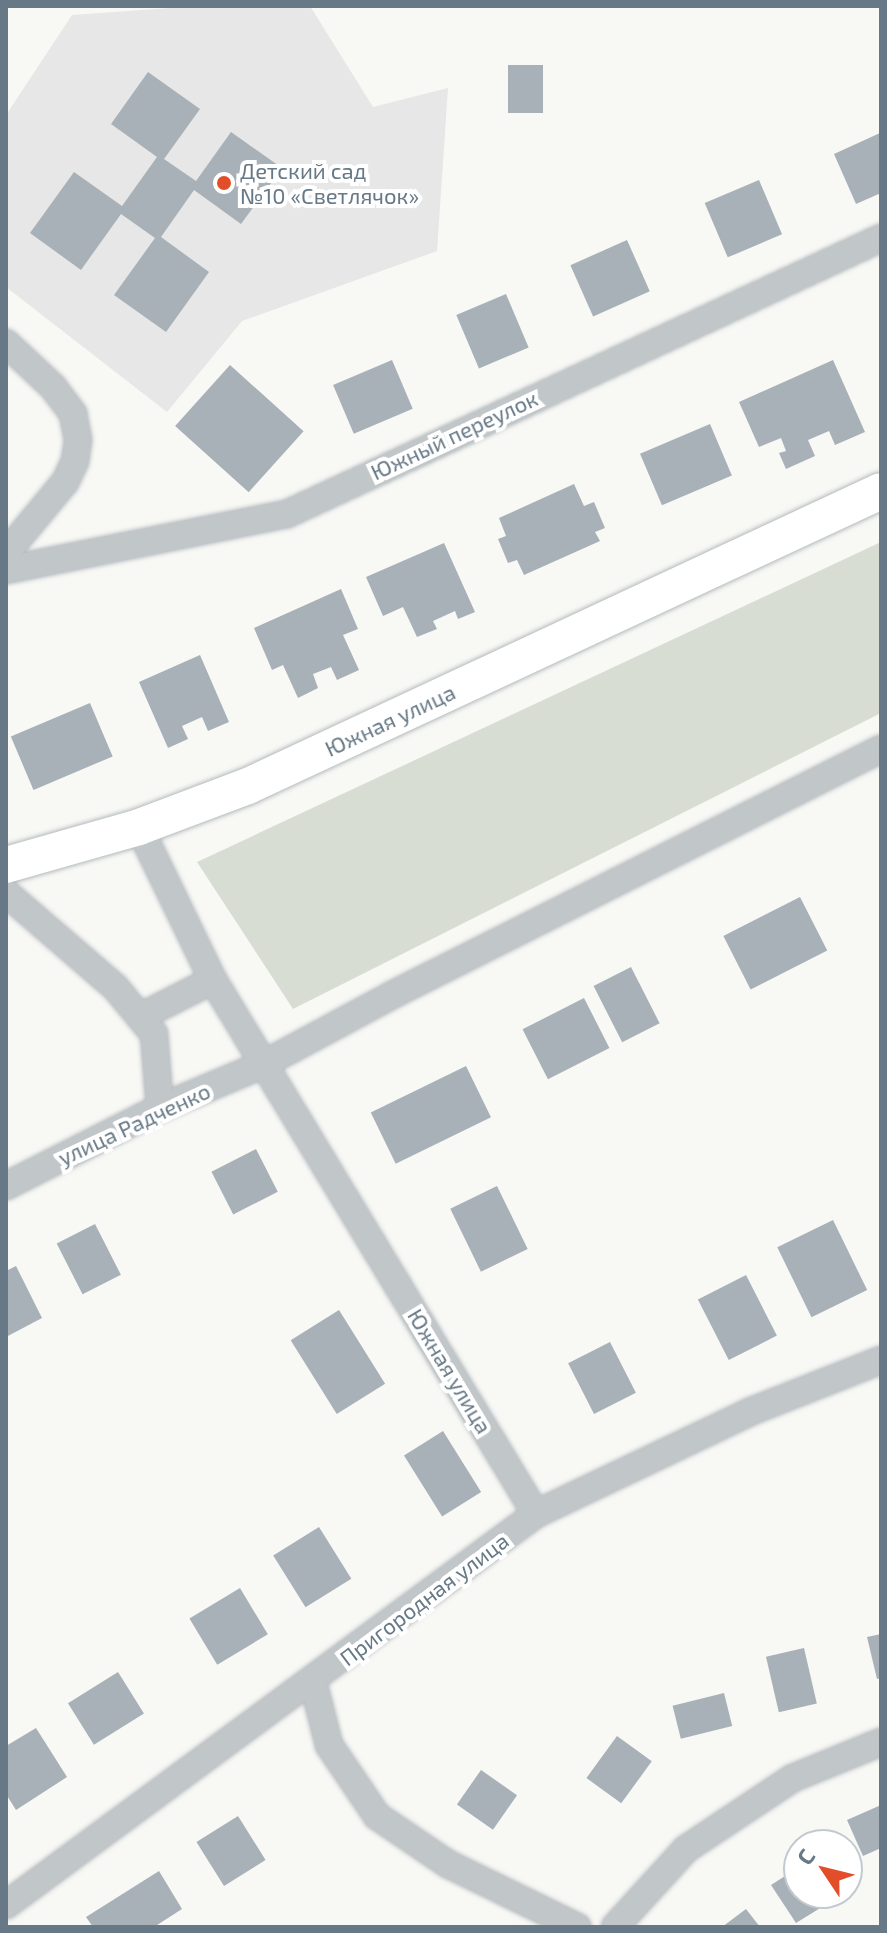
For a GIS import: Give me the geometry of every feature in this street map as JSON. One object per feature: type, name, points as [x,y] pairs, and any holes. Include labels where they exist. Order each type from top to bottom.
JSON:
[{"type":"street","name":"Южный переулок","points":[[6,570],[287,514],[881,238]]},
{"type":"street","points":[[6,343],[53,387],[73,414],[78,440],[75,461],[65,482],[6,553]]},
{"type":"street","name":"Южная улица","points":[[536,1514],[213,980],[139,827],[248,786],[881,491]]},
{"type":"street","points":[[264,1064],[392,995],[881,749]]},
{"type":"street","points":[[6,865],[139,827]]},
{"type":"street","points":[[6,893],[115,987],[154,1034],[160,1108]]},
{"type":"street","points":[[140,1017],[213,980]]},
{"type":"street","name":"улица Радченко","points":[[6,1186],[160,1108],[264,1064]]},
{"type":"street","name":"Пригородная улица","points":[[6,1905],[313,1682],[536,1514],[752,1411],[881,1360]]},
{"type":"street","points":[[313,1682],[329,1745],[377,1816],[448,1864],[577,1927]]},
{"type":"street","points":[[615,1927],[686,1849],[793,1778],[881,1742]]},
{"type":"shaded area","name":"Детский сад №10 «Светлячок»","points":[[198,6],[310,6],[373,107],[448,88],[437,251],[242,321],[167,412],[6,287],[6,115],[72,15]]},
{"type":"shaded area","points":[[881,542],[881,713],[293,1009],[197,862]]},
{"type":"building","points":[[508,65],[543,65],[543,113],[508,113]]},
{"type":"building","points":[[148,72],[200,109],[164,159],[196,181],[231,132],[282,168],[241,224],[194,190],[161,237],[209,272],[166,332],[114,295],[155,238],[121,214],[81,270],[30,233],[74,172],[122,206],[157,157],[111,124]]},
{"type":"building","points":[[880,133],[881,193],[856,204],[834,154]]},
{"type":"building","points":[[759,180],[782,234],[728,257],[705,203]]},
{"type":"building","points":[[627,240],[650,291],[593,316],[570,265]]},
{"type":"building","points":[[506,294],[529,347],[479,368],[456,315]]},
{"type":"building","points":[[392,360],[413,409],[354,434],[333,385]]},
{"type":"building","points":[[833,360],[865,432],[835,445],[829,431],[808,440],[815,456],[786,469],[779,453],[786,451],[781,438],[759,447],[739,402]]},
{"type":"building","points":[[230,365],[304,431],[249,492],[175,426]]},
{"type":"building","points":[[710,424],[732,476],[662,505],[640,454]]},
{"type":"building","points":[[574,484],[584,506],[594,502],[605,528],[595,532],[600,541],[524,575],[517,560],[508,563],[498,539],[506,536],[499,518]]},
{"type":"building","points":[[444,543],[475,612],[458,619],[455,611],[433,621],[437,629],[417,637],[403,607],[383,616],[366,577]]},
{"type":"building","points":[[341,589],[358,629],[343,635],[359,670],[337,680],[331,667],[313,674],[318,688],[298,698],[283,665],[272,670],[254,628]]},
{"type":"building","points":[[200,655],[229,722],[208,731],[202,717],[182,726],[188,739],[168,748],[139,682]]},
{"type":"building","points":[[90,703],[113,756],[33,790],[11,737]]},
{"type":"building","points":[[800,897],[827,950],[751,990],[723,936]]},
{"type":"building","points":[[631,967],[660,1023],[622,1042],[594,986]]},
{"type":"building","points":[[584,998],[609,1048],[548,1079],[523,1029]]},
{"type":"building","points":[[466,1066],[491,1117],[396,1164],[371,1112]]},
{"type":"building","points":[[256,1149],[278,1192],[233,1214],[211,1172]]},
{"type":"building","points":[[497,1186],[528,1249],[481,1272],[450,1209]]},
{"type":"building","points":[[833,1220],[867,1290],[811,1317],[777,1247]]},
{"type":"building","points":[[95,1224],[121,1275],[83,1294],[57,1244]]},
{"type":"building","points":[[16,1266],[42,1318],[6,1337],[6,1271]]},
{"type":"building","points":[[746,1275],[777,1336],[729,1360],[698,1300]]},
{"type":"building","points":[[339,1310],[385,1384],[337,1414],[291,1340]]},
{"type":"building","points":[[610,1342],[636,1393],[594,1414],[568,1363]]},
{"type":"building","points":[[443,1431],[481,1492],[442,1516],[404,1455]]},
{"type":"building","points":[[319,1527],[351,1579],[306,1607],[273,1556]]},
{"type":"building","points":[[240,1588],[268,1634],[217,1665],[189,1618]]},
{"type":"building","points":[[881,1634],[881,1678],[877,1679],[867,1637]]},
{"type":"building","points":[[804,1648],[817,1704],[779,1712],[766,1657]]},
{"type":"building","points":[[118,1672],[144,1714],[94,1745],[68,1703]]},
{"type":"building","points":[[724,1693],[732,1726],[681,1739],[673,1706]]},
{"type":"building","points":[[36,1728],[67,1777],[16,1810],[6,1794],[6,1746]]},
{"type":"building","points":[[617,1736],[652,1761],[621,1803],[586,1778]]},
{"type":"building","points":[[481,1770],[517,1795],[493,1830],[457,1804]]},
{"type":"building","points":[[881,1805],[881,1848],[863,1856],[863,1829],[851,1829],[847,1820]]},
{"type":"building","points":[[238,1816],[266,1860],[224,1886],[196,1842]]},
{"type":"building","points":[[159,1871],[182,1909],[154,1927],[93,1927],[86,1917]]},
{"type":"building","points":[[783,1877],[783,1903],[771,1885]]},
{"type":"building","points":[[746,1909],[760,1927],[722,1927]]},
{"type":"building","points":[[787,1909],[819,1909],[796,1923]]},
{"type":"place","name":"Детский сад №10 «Светлячок»","points":[[224,183]]}]
